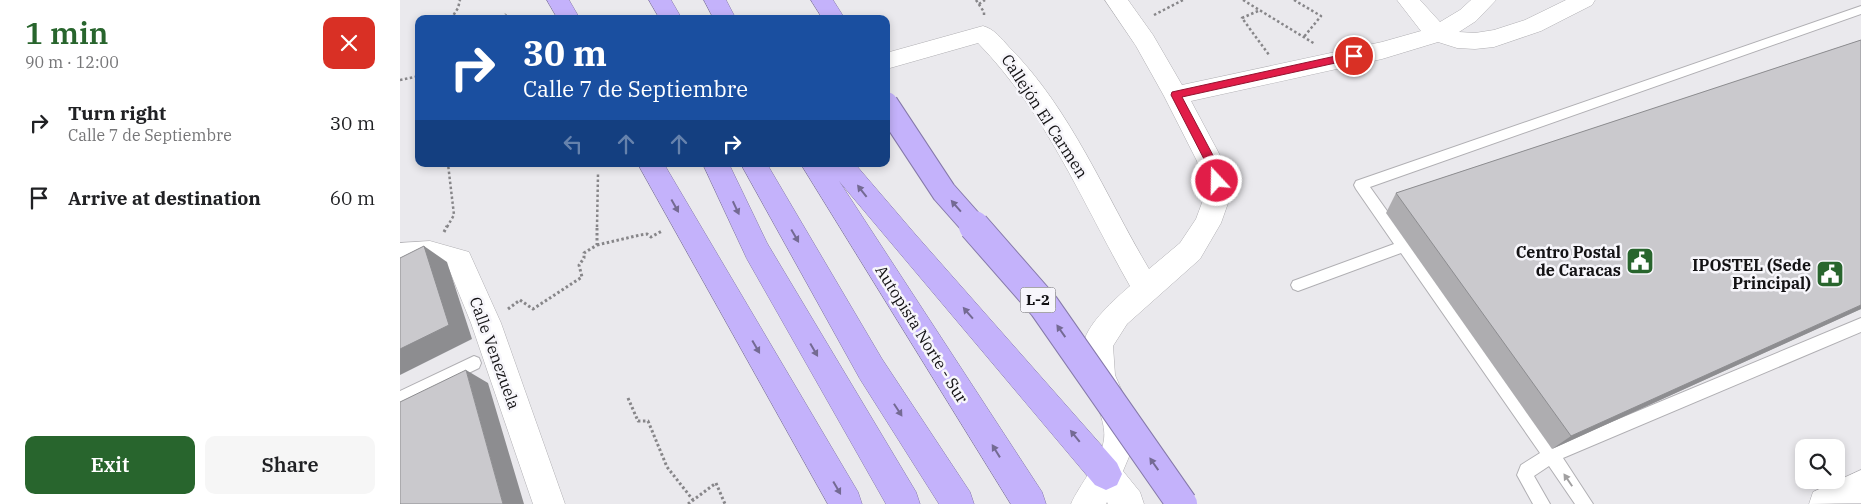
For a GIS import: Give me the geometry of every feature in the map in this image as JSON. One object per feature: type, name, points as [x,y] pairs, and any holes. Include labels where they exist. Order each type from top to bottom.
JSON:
[{"type":"highway","points":[[558,0],[567,15]]},
{"type":"highway","points":[[653,0],[659,15]]},
{"type":"highway","points":[[660,0],[669,15]]},
{"type":"highway","points":[[715,0],[722,15]]},
{"type":"highway","points":[[822,0],[831,15]]},
{"type":"highway","name":"L-2","points":[[890,110],[944,192],[1044,306],[1182,504]]},
{"type":"highway","points":[[653,167],[846,504]]},
{"type":"highway","points":[[717,167],[757,251],[904,504]]},
{"type":"highway","points":[[756,167],[871,369],[958,504]]},
{"type":"highway","name":"Autopista Norte - Sur","points":[[816,167],[1026,498]]},
{"type":"highway","points":[[842,167],[874,206],[1066,424],[1106,474]]},
{"type":"street","points":[[1087,504],[1106,474],[1120,440],[1118,419],[1100,375],[1098,343],[1116,315],[1190,251],[1208,223],[1219,192],[1210,161],[1176,95],[1133,24],[1116,0]]},
{"type":"street","points":[[1408,0],[1438,33],[1454,39],[1468,41],[1509,35],[1584,0]]},
{"type":"street","points":[[1176,95],[1399,46],[1438,33],[1466,16],[1485,0]]},
{"type":"street","name":"Callejón El Carmen","points":[[890,60],[983,34],[991,41],[1005,54],[1057,129],[1084,173],[1120,246],[1146,288]]},
{"type":"street","name":"Calle Venezuela","points":[[400,256],[430,253],[459,260],[486,323],[549,504]]},
{"type":"street","points":[[1106,474],[1128,504]]},
{"type":"street","points":[[1825,504],[1861,486]]},
{"type":"lane","points":[[1585,504],[1361,185],[1861,10]]},
{"type":"lane","points":[[1298,285],[1404,246]]},
{"type":"lane","points":[[1542,504],[1525,475],[1552,455],[1861,325]]},
{"type":"lane","points":[[400,399],[474,363]]},
{"type":"path","points":[[454,15],[460,0]]},
{"type":"path","points":[[979,4],[985,0]]},
{"type":"path","points":[[1133,24],[1184,0]]},
{"type":"path","points":[[1243,0],[1335,60]]},
{"type":"path","points":[[1297,1],[1321,16],[1303,38]]},
{"type":"path","points":[[1258,10],[1242,18],[1282,71]]},
{"type":"path","points":[[400,80],[415,77]]},
{"type":"path","points":[[430,253],[454,215],[448,167]]},
{"type":"path","points":[[597,245],[598,174]]},
{"type":"path","points":[[486,323],[520,300],[533,309],[582,277],[579,265],[584,258],[584,253],[597,245],[622,240],[628,236],[647,234],[651,237],[664,230]]},
{"type":"path","points":[[628,398],[638,421],[648,421],[667,467],[693,500]]},
{"type":"path","points":[[688,504],[716,483],[725,504]]},
{"type":"building","name":"Centro Postal de Caracas","points":[[1861,40],[1861,305],[1571,436],[1396,193]]},
{"type":"building","points":[[424,246],[449,325],[400,349],[400,258]]},
{"type":"building","points":[[466,370],[503,504],[400,504],[400,402]]},
{"type":"place","name":"Centro Postal de Caracas","points":[[1640,261]]},
{"type":"place","name":"IPOSTEL (Sede Principal)","points":[[1830,274]]},
{"type":"route","points":[[1217,181],[1210,161],[1176,95],[1354,56]]}]
